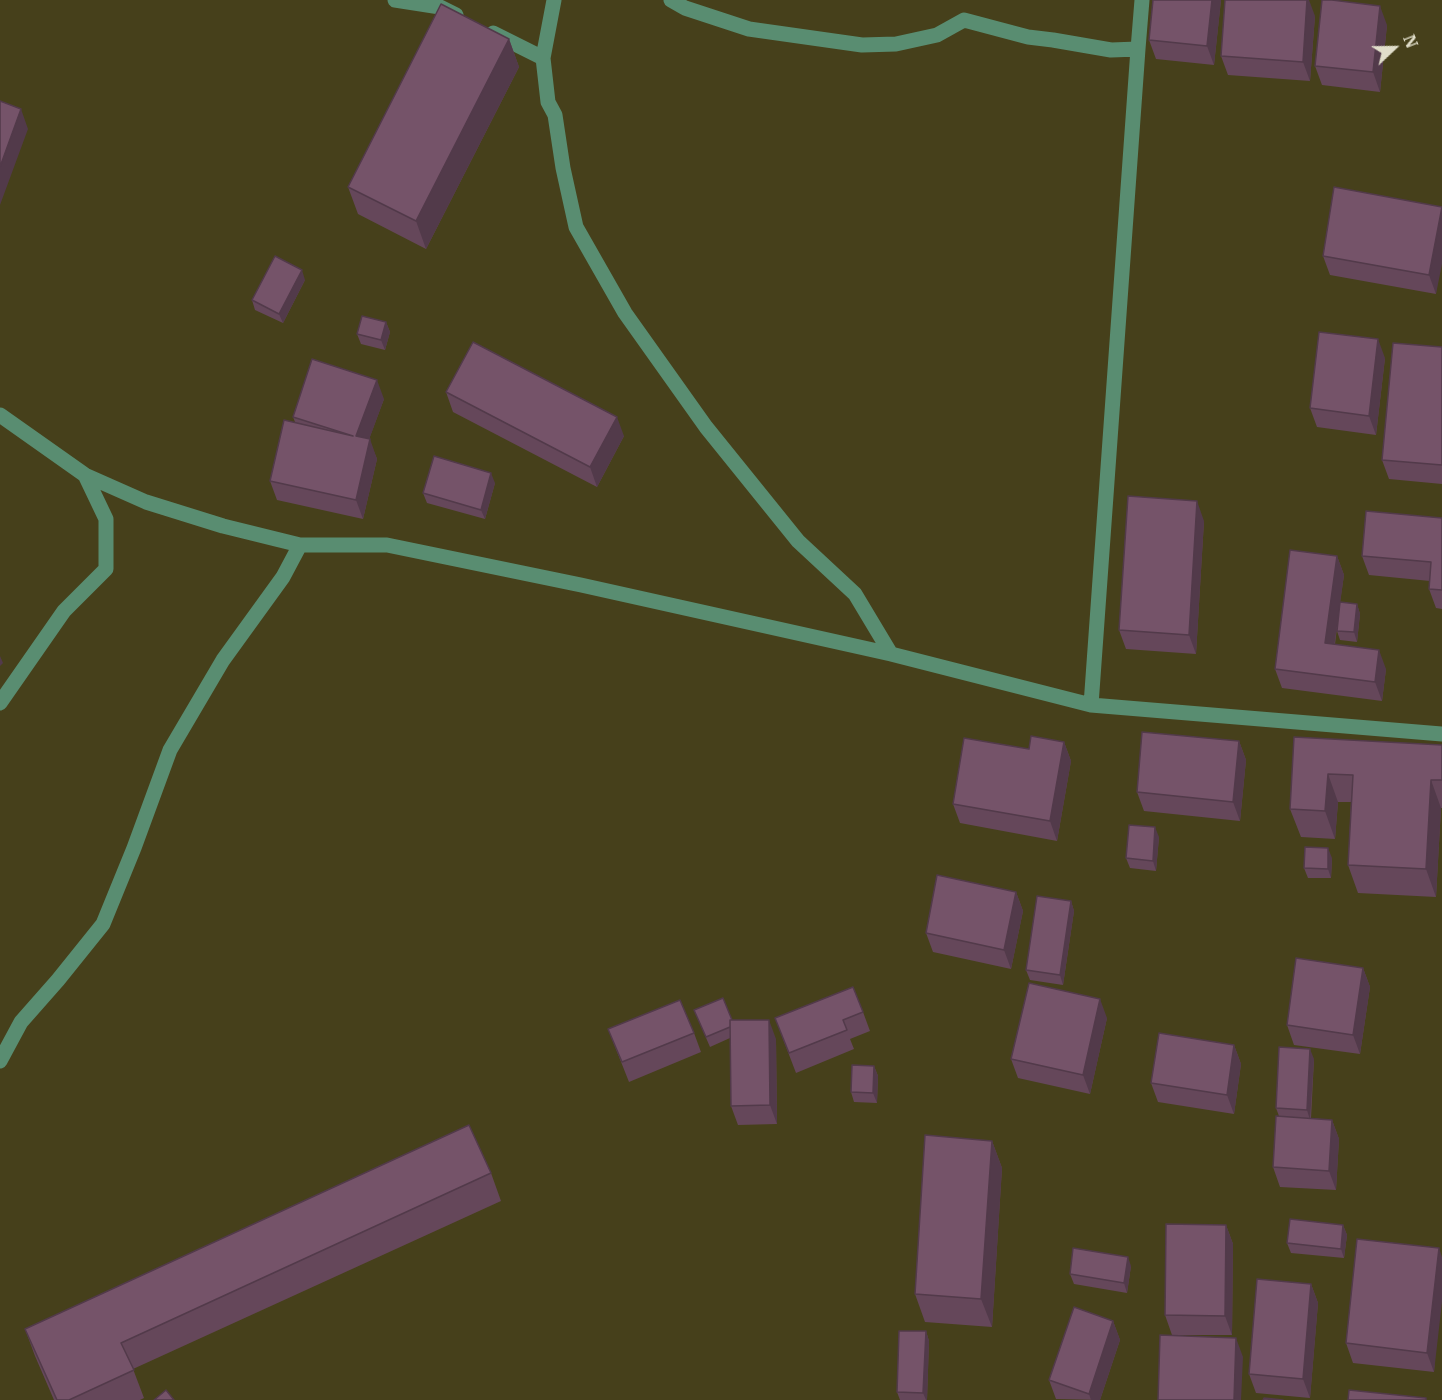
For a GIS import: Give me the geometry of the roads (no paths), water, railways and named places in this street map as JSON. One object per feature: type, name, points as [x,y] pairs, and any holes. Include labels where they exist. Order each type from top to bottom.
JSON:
[{"type":"street","points":[[395,0],[440,7],[543,58]]},
{"type":"street","points":[[554,0],[543,58],[548,102],[555,115],[563,168],[576,227],[625,313],[706,427],[798,541],[855,594],[891,654]]},
{"type":"street","points":[[671,0],[685,8],[749,29],[861,45],[896,44],[937,35],[964,20],[1028,37],[1110,50],[1138,49]]},
{"type":"street","points":[[1092,705],[1142,0]]},
{"type":"street","points":[[0,415],[85,475],[146,502],[223,526],[300,545],[387,545],[581,585],[891,654],[1092,705],[1442,734]]},
{"type":"street","points":[[0,703],[64,611],[106,569],[106,519],[85,475]]},
{"type":"street","points":[[0,1061],[21,1022],[104,924],[170,750],[222,660],[283,577],[300,545]]}]
